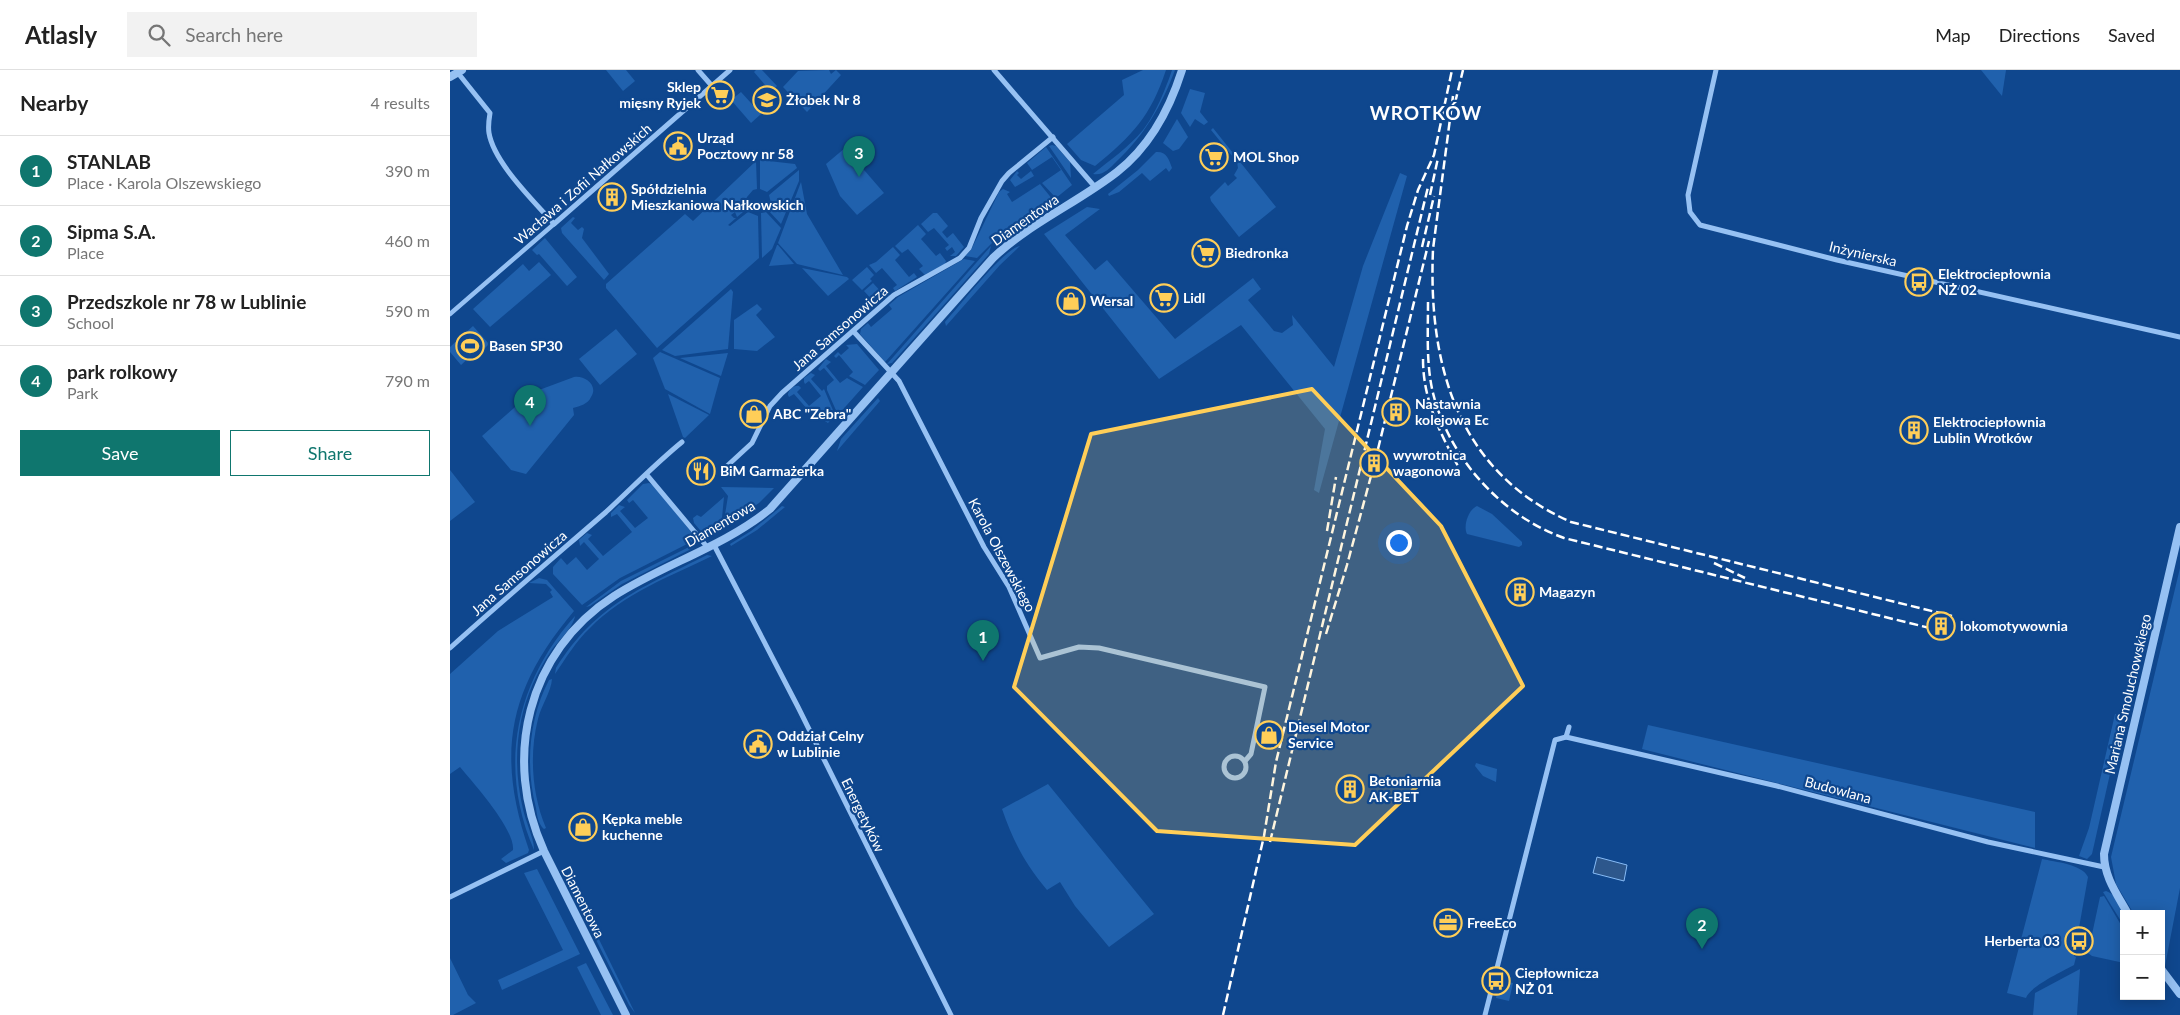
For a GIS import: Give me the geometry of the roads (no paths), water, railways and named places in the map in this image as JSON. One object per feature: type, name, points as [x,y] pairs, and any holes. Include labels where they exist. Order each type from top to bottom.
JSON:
[{"type":"street","points":[[698,70],[712,86]]},
{"type":"street","name":"Wacława i Zofii Nałkowskich","points":[[450,314],[730,70]]},
{"type":"street","points":[[994,70],[1095,187]]},
{"type":"street","name":"Diamentowa","points":[[626,1015],[544,851],[528,804],[523,764],[529,715],[545,673],[570,635],[599,607],[625,590],[746,527],[778,502],[1003,249],[1022,234],[1119,171],[1130,160],[1153,132],[1169,104],[1182,70]]},
{"type":"street","name":"Inżynierska","points":[[1716,70],[1688,195],[1690,212],[1700,225],[1837,260],[2180,337]]},
{"type":"street","points":[[450,77],[460,71],[490,113],[489,132],[493,146],[508,170],[554,224]]},
{"type":"street","name":"Jana Samsonowicza","points":[[727,466],[752,443],[770,406],[776,399],[894,295],[961,257],[969,248],[981,218],[1002,181],[1052,137]]},
{"type":"street","points":[[854,332],[891,374]]},
{"type":"street","name":"Karola Olszewskiego","points":[[891,374],[899,381],[906,393],[984,547],[1009,587],[1040,658],[1079,648],[1099,648],[1265,687],[1251,754],[1245,761]]},
{"type":"street","name":"Jana Samsonowicza","points":[[450,648],[647,475],[652,466],[682,442]]},
{"type":"street","name":"Energetyków","points":[[647,475],[712,546],[798,706],[951,1015]]},
{"type":"street","name":"Mariana Smoluchowskiego","points":[[2104,867],[2106,845],[2180,527]]},
{"type":"street","points":[[1485,1015],[1555,740],[1566,737],[1569,727]]},
{"type":"street","name":"Budowlana","points":[[1566,737],[1777,786],[1988,842],[2104,867]]},
{"type":"street","points":[[1238,756],[1245,761],[1246,770],[1242,775],[1232,777],[1226,773],[1224,767],[1228,758],[1238,756]]},
{"type":"street","points":[[450,897],[544,851]]},
{"type":"street","points":[[2104,867],[2109,881],[2126,910]]},
{"type":"street","points":[[2165,974],[2180,994]]},
{"type":"railway","points":[[1223,1015],[1264,836],[1276,762],[1407,226],[1418,190],[1434,155],[1452,70]]},
{"type":"railway","points":[[1455,103],[1463,70]]},
{"type":"railway","points":[[1453,96],[1433,249],[1433,292],[1436,333],[1444,373],[1457,410],[1476,444],[1501,474],[1532,501],[1571,522],[1952,616]]},
{"type":"railway","points":[[1430,195],[1438,158]]},
{"type":"railway","points":[[1270,842],[1428,187]]},
{"type":"railway","points":[[1422,247],[1434,196]]},
{"type":"railway","points":[[1378,449],[1429,241]]},
{"type":"railway","points":[[1428,302],[1429,371],[1433,393],[1441,417],[1451,440],[1481,482],[1520,515],[1541,528],[1564,538],[1950,633]]},
{"type":"railway","points":[[1423,359],[1429,402],[1439,429],[1459,468]]},
{"type":"railway","points":[[1326,634],[1371,476]]},
{"type":"railway","points":[[1327,531],[1336,477]]},
{"type":"railway","points":[[1714,563],[1745,578]]},
{"type":"place","name":"Sklep mięsny Ryjek","points":[[720,95]]},
{"type":"place","name":"Żłobek Nr 8","points":[[767,100]]},
{"type":"place","name":"Urząd Pocztowy nr 58","points":[[678,146]]},
{"type":"place","name":"MOL Shop","points":[[1214,157]]},
{"type":"place","name":"Przedszkole nr 78 w Lublinie","points":[[859,177]]},
{"type":"place","name":"Spółdzielnia Mieszkaniowa Nałkowskich","points":[[612,197]]},
{"type":"place","name":"Biedronka","points":[[1206,253]]},
{"type":"place","name":"Elektrociepłownia NŻ 02","points":[[1919,282]]},
{"type":"place","name":"Lidl","points":[[1164,298]]},
{"type":"place","name":"Wersal","points":[[1071,301]]},
{"type":"place","name":"Basen SP30","points":[[470,346]]},
{"type":"place","name":"Nastawnia kolejowa Ec","points":[[1396,412]]},
{"type":"place","name":"ABC \"Zebra\"","points":[[754,414]]},
{"type":"place","name":"park rolkowy","points":[[530,426]]},
{"type":"place","name":"Elektrociepłownia Lublin Wrotków","points":[[1914,430]]},
{"type":"place","name":"wywrotnica wagonowa","points":[[1374,463]]},
{"type":"place","name":"BiM Garmażerka","points":[[701,471]]},
{"type":"place","name":"Magazyn","points":[[1520,592]]},
{"type":"place","name":"lokomotywownia","points":[[1941,626]]},
{"type":"place","name":"STANLAB","points":[[983,661]]},
{"type":"place","name":"Diesel Motor Service","points":[[1269,735]]},
{"type":"place","name":"Oddział Celny w Lublinie","points":[[758,744]]},
{"type":"place","name":"Betoniarnia AK-BET","points":[[1350,789]]},
{"type":"place","name":"Kępka meble kuchenne","points":[[583,827]]},
{"type":"place","name":"FreeEco","points":[[1448,923]]},
{"type":"place","name":"Herberta 03","points":[[2079,941]]},
{"type":"place","name":"Sipma S.A.","points":[[1702,949]]},
{"type":"place","name":"Ciepłownicza NŻ 01","points":[[1496,981]]},
{"type":"district","name":"WROTKÓW","points":[[1426,113]]}]
